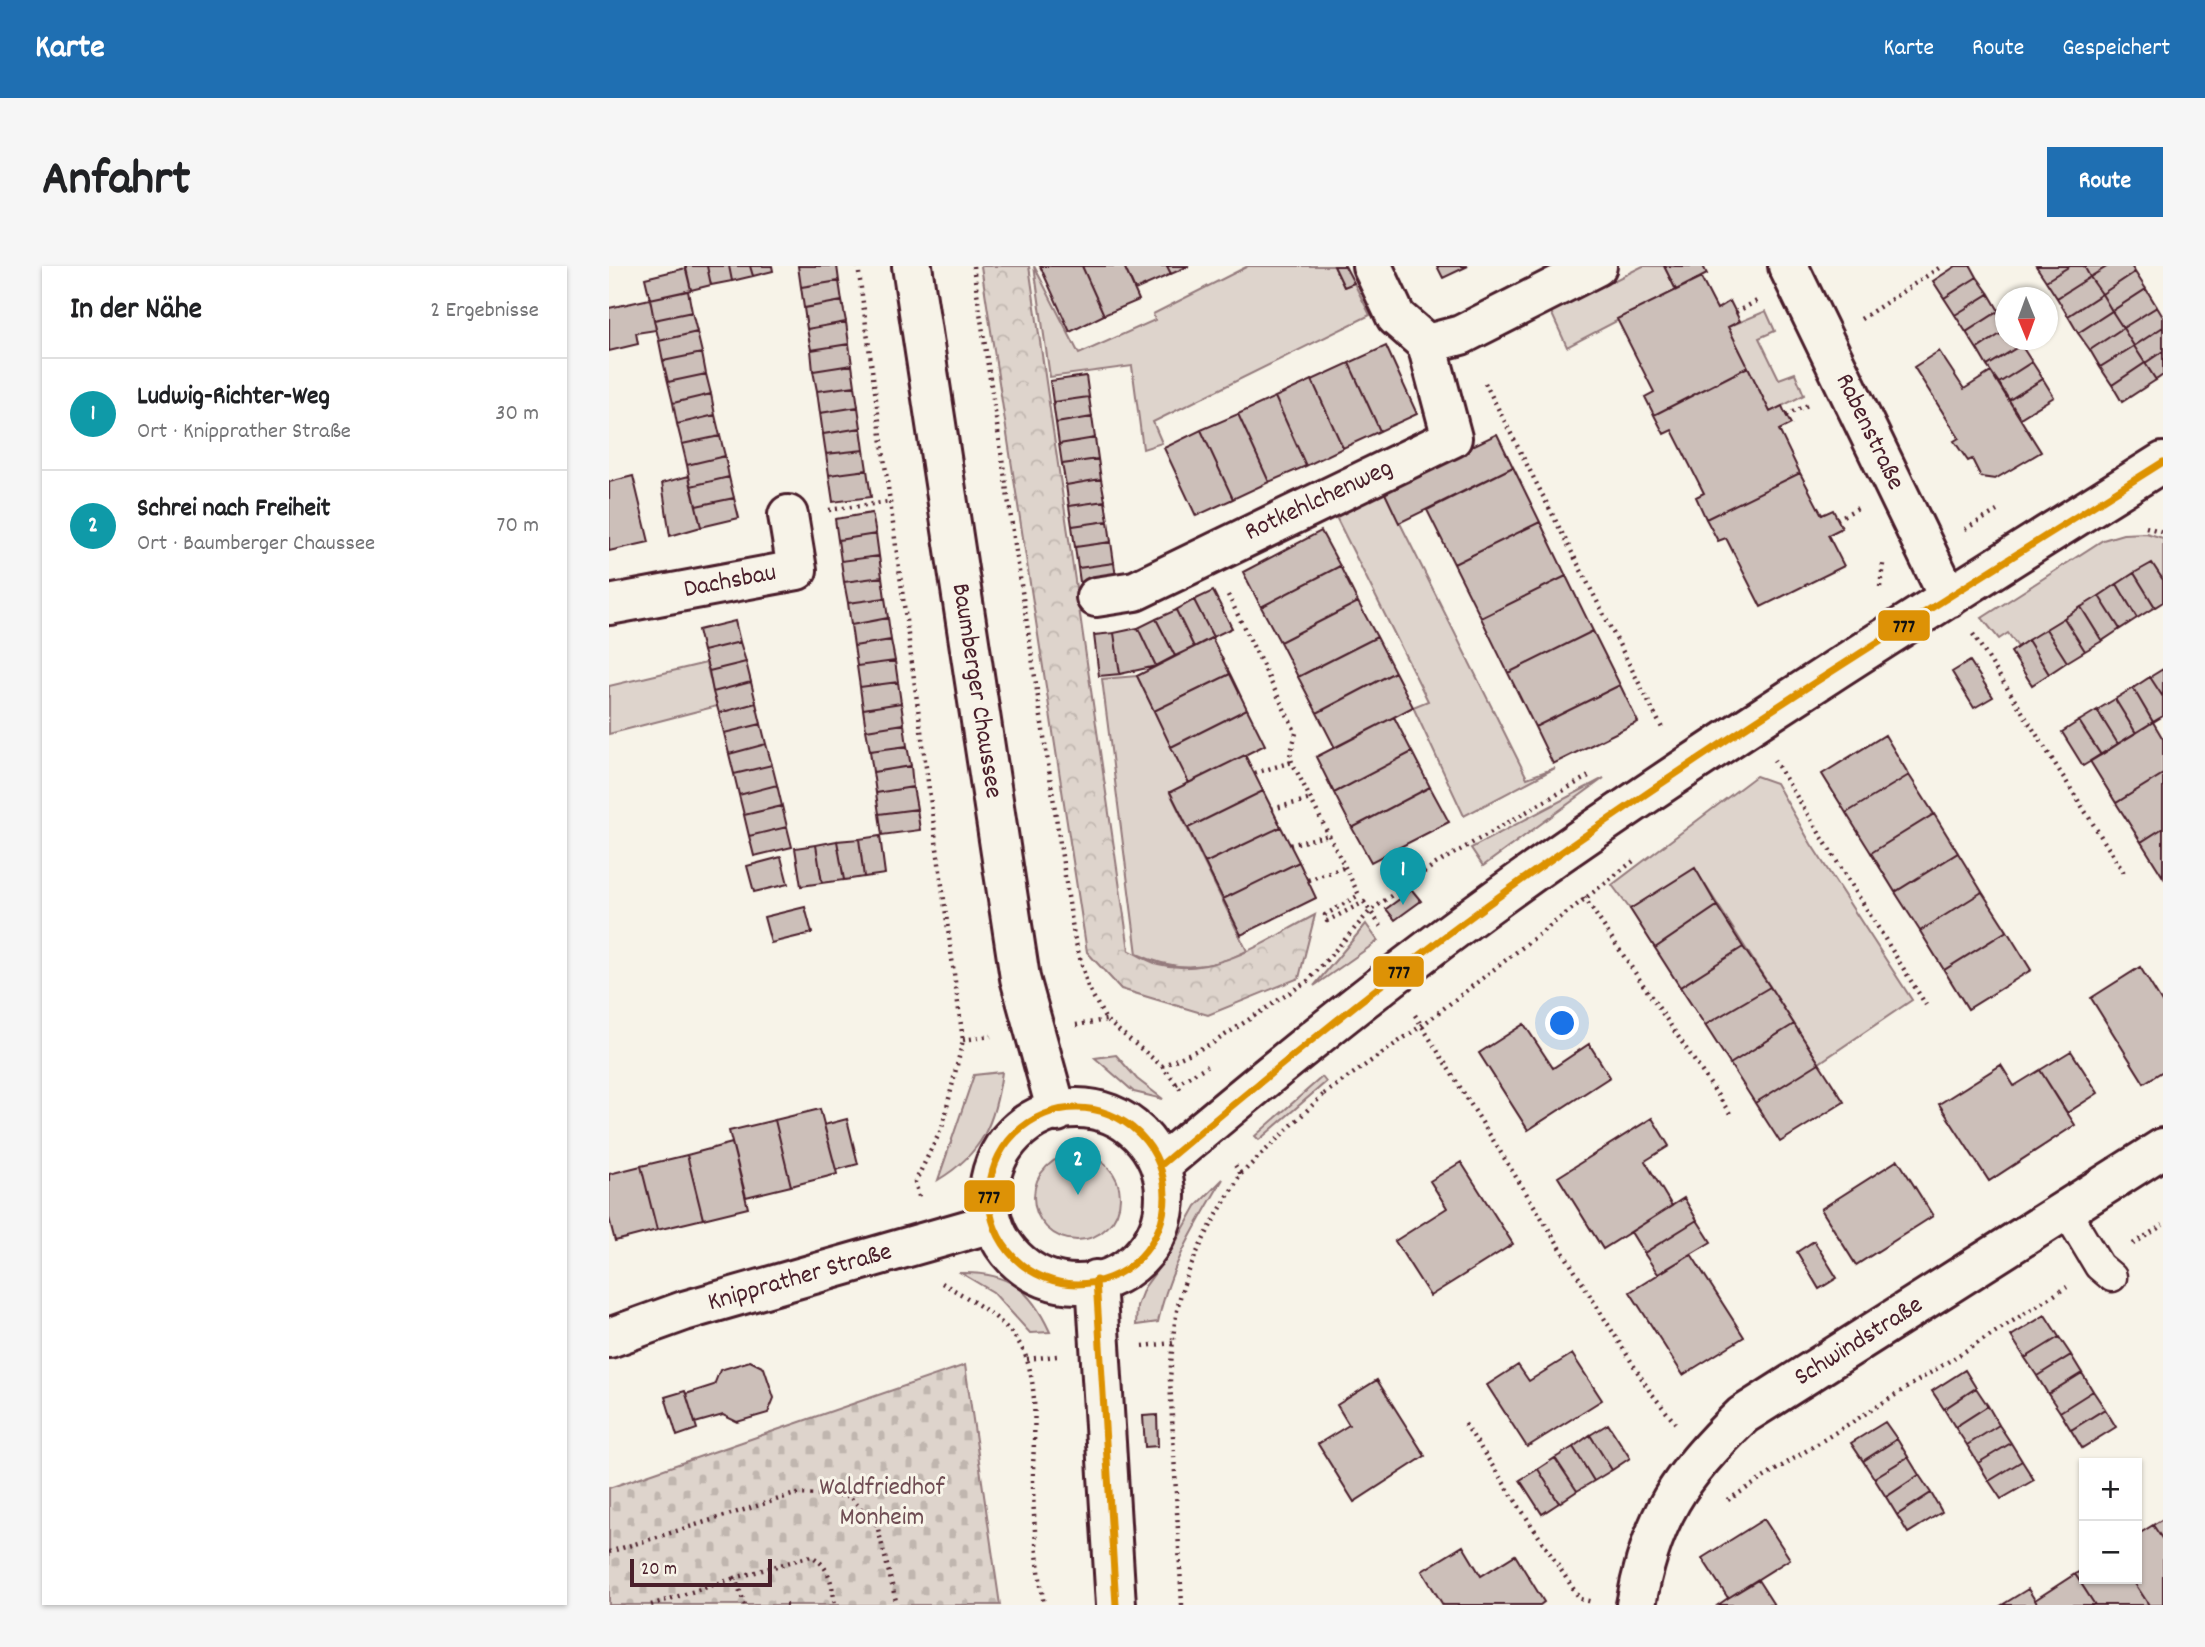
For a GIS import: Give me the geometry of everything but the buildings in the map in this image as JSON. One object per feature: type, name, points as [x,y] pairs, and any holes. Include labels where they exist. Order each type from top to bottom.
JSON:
[{"type":"street","name":"Baumberger Chaussee","points":[[912,266],[1020,978],[1057,1112]]},
{"type":"street","points":[[1372,266],[1397,317],[1444,340],[1597,266]]},
{"type":"street","name":"Rabenstraße","points":[[1778,281],[1825,341],[1949,598]]},
{"type":"street","name":"Rotkehlchenweg","points":[[1096,597],[1135,591],[1452,438],[1444,340]]},
{"type":"street","points":[[1161,1165],[1401,972],[1556,856],[1752,724],[2163,462]]},
{"type":"street","name":"Dachsbau","points":[[609,605],[797,570],[788,516]]},
{"type":"street","points":[[1089,1109],[1119,1118],[1145,1137],[1161,1165],[1167,1194],[1163,1224],[1147,1250],[1125,1270],[1097,1280],[1070,1283],[1044,1277],[1022,1265],[1004,1246],[992,1223],[988,1194],[993,1166],[1008,1141],[1030,1122],[1057,1112],[1089,1109]]},
{"type":"street","name":"Schwindstraße","points":[[1636,1605],[1644,1559],[1667,1504],[1700,1455],[1743,1415],[2163,1148]]},
{"type":"street","name":"Knipprather Straße","points":[[609,1338],[684,1311],[992,1223]]},
{"type":"street","points":[[1097,1280],[1115,1605]]},
{"type":"lane","points":[[2066,1211],[2105,1271]]},
{"type":"path","points":[[858,266],[963,1040],[942,1128],[915,1182],[941,1283],[977,1304],[1009,1331],[1027,1359],[1034,1420],[1036,1555],[1044,1605]]},
{"type":"path","points":[[973,266],[1074,936],[1088,987],[1106,1020],[1162,1066],[1208,1125],[1241,1174],[1216,1216],[1181,1294],[1173,1343],[1170,1380],[1182,1605]]},
{"type":"path","points":[[1825,341],[1942,266]]},
{"type":"path","points":[[1735,312],[1778,281]]},
{"type":"path","points":[[1444,340],[1663,729]]},
{"type":"path","points":[[1786,415],[1820,400]]},
{"type":"path","points":[[788,516],[888,502]]},
{"type":"path","points":[[1208,554],[1296,733],[1290,755],[1292,762],[1359,895],[1325,915],[1327,921],[1364,902],[1401,972],[1421,1027],[1649,1390],[1700,1455]]},
{"type":"path","points":[[1949,598],[2126,876]]},
{"type":"path","points":[[1752,724],[1926,1005]]},
{"type":"path","points":[[1255,773],[1292,762]]},
{"type":"path","points":[[1272,809],[1311,799]]},
{"type":"path","points":[[1290,845],[1329,835]]},
{"type":"path","points":[[1556,856],[1731,1115]]},
{"type":"path","points":[[1324,1094],[1421,1027],[1640,856]]},
{"type":"path","points":[[1308,880],[1346,867]]},
{"type":"path","points":[[1719,1505],[2105,1271],[2163,1225]]},
{"type":"path","points":[[1465,1424],[1580,1598],[1604,1605]]},
{"type":"path","points":[[609,1552],[795,1494],[849,1496],[877,1525],[897,1605]]},
{"type":"path","points":[[651,1605],[811,1556],[822,1562],[827,1572],[835,1605]]},
{"type":"path","points":[[735,1578],[745,1605]]},
{"type":"green space","points":[[981,266],[1029,266],[1129,950],[1158,964],[1200,966],[1240,954],[1315,915],[1299,978],[1208,1015],[1121,989],[1087,952]]},
{"type":"green space","points":[[1034,266],[1079,354],[1155,320],[1153,314],[1248,266],[1334,266],[1344,287],[1354,283],[1370,315],[1153,422],[1162,443],[1143,449],[1132,366],[1050,377]]},
{"type":"green space","points":[[1643,266],[1664,266],[1676,290],[1567,347],[1551,312]]},
{"type":"green space","points":[[1766,311],[1775,331],[1759,338],[1779,379],[1795,373],[1804,395],[1770,412],[1728,327]]},
{"type":"green space","points":[[1383,489],[1527,778],[1555,768],[1464,816],[1413,707],[1428,701],[1334,513]]},
{"type":"green space","points":[[2146,533],[2163,538],[2163,580],[2152,563],[2018,647],[2008,633],[1999,639],[1982,618],[2103,540],[2123,534]]},
{"type":"green space","points":[[706,663],[717,706],[609,734],[609,686]]},
{"type":"green space","points":[[1137,676],[1189,782],[1170,793],[1247,951],[1220,962],[1179,966],[1137,954],[1102,679]]},
{"type":"green space","points":[[1756,776],[1776,783],[1811,844],[1912,1000],[1819,1063],[1695,869],[1630,909],[1612,885]]},
{"type":"green space","points":[[1604,778],[1483,866],[1471,848]]},
{"type":"green space","points":[[1366,924],[1378,941],[1314,986]]},
{"type":"green space","points":[[1116,1055],[1137,1079],[1163,1099],[1134,1092],[1095,1058]]},
{"type":"green space","points":[[1002,1072],[991,1121],[984,1135],[966,1159],[938,1180],[974,1075]]},
{"type":"green space","points":[[1322,1077],[1326,1082],[1259,1140],[1255,1136]]},
{"type":"green space","points":[[1077,1154],[1093,1158],[1107,1167],[1116,1181],[1120,1197],[1116,1213],[1107,1227],[1093,1236],[1077,1240],[1061,1236],[1047,1227],[1038,1213],[1034,1197],[1038,1181],[1047,1167],[1061,1158]]},
{"type":"green space","points":[[1223,1179],[1176,1265],[1158,1322],[1136,1325],[1137,1306],[1144,1288],[1171,1251],[1196,1206]]},
{"type":"green space","points":[[961,1273],[992,1276],[1016,1286],[1034,1304],[1050,1332],[1030,1333],[993,1292]]},
{"type":"green space","name":"Waldfriedhof Monheim","points":[[965,1365],[1000,1605],[609,1605],[609,1488]]},
{"type":"transit line","name":"777","points":[[1161,1165],[1375,990],[1508,890],[1833,671],[2163,462]]},
{"type":"transit line","name":"777","points":[[1077,1108],[1111,1115],[1139,1134],[1158,1162],[1165,1196],[1158,1230],[1139,1258],[1111,1277],[1077,1284],[1043,1277],[1015,1258],[996,1230],[989,1196],[996,1162],[1015,1134],[1043,1115],[1077,1108]]},
{"type":"transit line","name":"777","points":[[1096,1280],[1116,1605]]},
{"type":"place","name":"Ludwig-Richter-Weg","points":[[1403,905]]},
{"type":"place","name":"Schrei nach Freiheit","points":[[1078,1195]]}]
